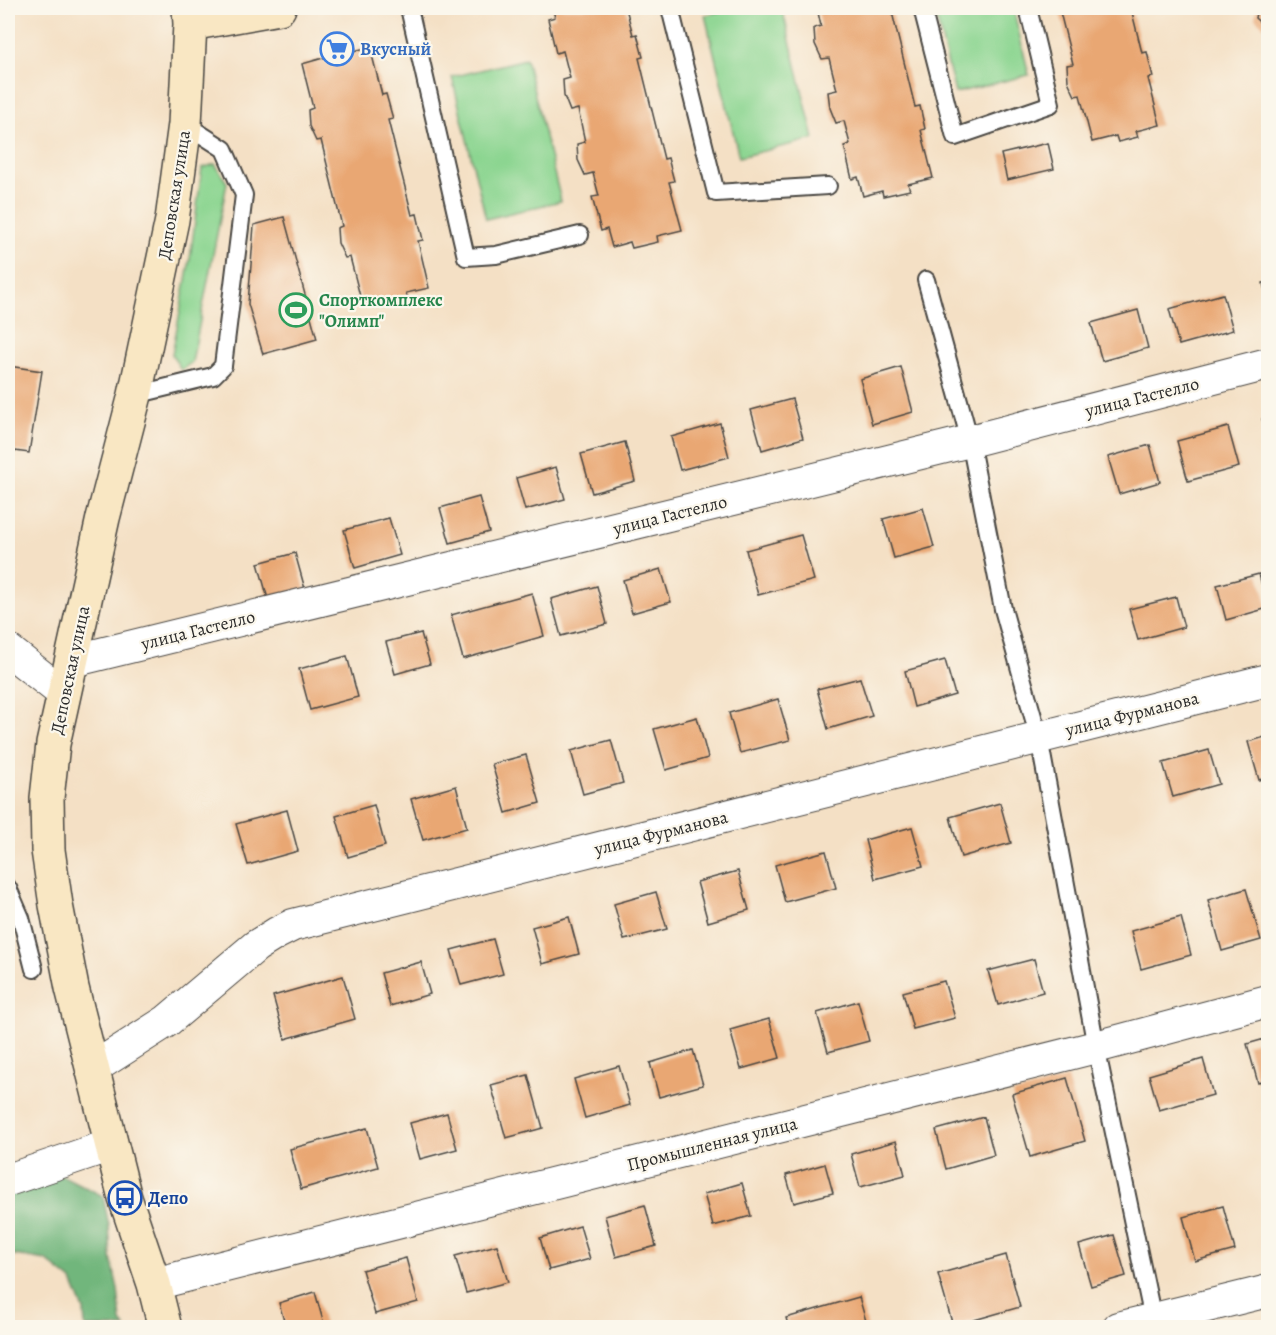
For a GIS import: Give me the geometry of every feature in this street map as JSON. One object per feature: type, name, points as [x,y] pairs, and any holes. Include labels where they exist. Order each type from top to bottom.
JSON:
[{"type":"street","points":[[189,16],[279,8]]},
{"type":"street","name":"Деповская улица","points":[[165,1328],[154,1284],[125,1198],[72,988],[48,850],[47,798],[53,744],[102,519],[135,395],[172,220],[185,124],[189,16]]},
{"type":"street","name":"улица Гастелло","points":[[72,661],[970,441],[1269,364]]},
{"type":"street","points":[[8,650],[64,694]]},
{"type":"street","name":"улица Фурманова","points":[[92,1069],[166,1021],[256,946],[293,925],[1269,680]]},
{"type":"street","name":"Промышленная улица","points":[[154,1284],[1096,1047],[1269,1001]]},
{"type":"street","points":[[8,1180],[111,1145]]},
{"type":"street","points":[[1118,1328],[1153,1323],[1269,1291]]},
{"type":"lane","points":[[410,8],[466,257],[496,255],[580,236]]},
{"type":"lane","points":[[670,8],[716,193],[828,186]]},
{"type":"lane","points":[[922,8],[954,137],[1052,104],[1028,8]]},
{"type":"lane","points":[[135,395],[213,376],[223,366],[244,195],[224,149],[185,124]]},
{"type":"lane","points":[[926,280],[970,441],[1003,609],[1039,738],[1096,1047],[1153,1323]]},
{"type":"lane","points":[[8,888],[21,918],[33,969]]},
{"type":"green space","points":[[735,8],[782,8],[814,139],[739,157],[705,15]]},
{"type":"green space","points":[[934,8],[1013,8],[1029,75],[955,93]]},
{"type":"green space","points":[[526,59],[561,201],[486,219],[452,77]]},
{"type":"green space","points":[[215,164],[227,183],[192,362],[181,370],[172,354],[190,259],[202,168]]},
{"type":"green space","points":[[61,1175],[103,1196],[121,1322],[125,1327],[85,1327],[84,1310],[72,1281],[46,1260],[8,1254],[8,1191]]},
{"type":"building","points":[[552,8],[626,8],[633,35],[637,34],[643,57],[639,58],[664,159],[668,158],[674,181],[669,182],[682,230],[657,236],[658,242],[632,248],[630,242],[612,247],[607,229],[601,231],[592,197],[599,196],[593,173],[585,175],[578,160],[577,144],[585,142],[578,109],[570,111],[564,96],[563,80],[570,78],[563,51],[556,53],[548,19],[555,17]]},
{"type":"building","points":[[817,8],[891,8],[915,107],[920,106],[925,129],[921,130],[933,178],[908,184],[910,190],[883,196],[882,191],[863,196],[858,177],[852,179],[844,146],[850,144],[844,121],[836,123],[830,108],[828,92],[837,90],[829,58],[822,59],[815,44],[814,28],[821,26]]},
{"type":"building","points":[[1059,8],[1131,8],[1142,53],[1147,52],[1153,77],[1148,78],[1160,125],[1136,131],[1138,137],[1118,142],[1116,136],[1092,142],[1080,95],[1075,96],[1068,81],[1067,65],[1073,64]]},
{"type":"building","points":[[1257,8],[1268,8],[1268,30],[1255,18]]},
{"type":"building","points":[[348,46],[350,52],[370,47],[382,95],[386,94],[393,119],[388,120],[412,215],[417,214],[423,240],[418,241],[429,288],[406,293],[408,300],[387,305],[386,299],[362,304],[350,257],[345,258],[338,243],[337,228],[342,226],[321,140],[316,141],[309,126],[308,110],[313,108],[302,64],[327,57],[326,52]]},
{"type":"building","points":[[1048,143],[1054,169],[1007,180],[1001,154]]},
{"type":"building","points":[[284,217],[317,339],[263,354],[248,304],[254,225]]},
{"type":"building","points":[[1268,282],[1268,302],[1263,283]]},
{"type":"building","points":[[1223,294],[1233,330],[1179,345],[1169,309]]},
{"type":"building","points":[[1138,310],[1148,348],[1102,361],[1091,323]]},
{"type":"building","points":[[8,366],[42,371],[29,453],[8,450]]},
{"type":"building","points":[[901,367],[913,412],[872,424],[860,379]]},
{"type":"building","points":[[792,399],[803,438],[762,450],[751,410]]},
{"type":"building","points":[[1268,417],[1268,440],[1262,419]]},
{"type":"building","points":[[720,423],[729,457],[680,470],[671,437]]},
{"type":"building","points":[[1228,427],[1239,467],[1188,481],[1177,441]]},
{"type":"building","points":[[625,442],[635,481],[592,493],[581,454]]},
{"type":"building","points":[[1150,445],[1160,482],[1119,494],[1108,457]]},
{"type":"building","points":[[556,467],[565,499],[525,510],[516,478]]},
{"type":"building","points":[[479,497],[489,532],[450,543],[440,508]]},
{"type":"building","points":[[923,508],[934,547],[894,558],[883,519]]},
{"type":"building","points":[[389,518],[400,555],[355,568],[344,530]]},
{"type":"building","points":[[801,535],[814,580],[758,595],[746,550]]},
{"type":"building","points":[[295,553],[305,589],[268,599],[258,563]]},
{"type":"building","points":[[661,569],[671,602],[632,613],[623,580]]},
{"type":"building","points":[[1259,574],[1268,608],[1226,620],[1217,585]]},
{"type":"building","points":[[597,586],[607,624],[561,636],[551,599]]},
{"type":"building","points":[[532,593],[544,636],[463,659],[451,615]]},
{"type":"building","points":[[1176,597],[1184,627],[1138,640],[1129,609]]},
{"type":"building","points":[[421,633],[430,664],[395,674],[386,642]]},
{"type":"building","points":[[347,656],[358,697],[310,710],[299,669]]},
{"type":"building","points":[[945,660],[955,695],[914,707],[905,671]]},
{"type":"building","points":[[860,678],[872,716],[828,729],[817,689]]},
{"type":"building","points":[[778,699],[790,740],[740,753],[729,713]]},
{"type":"building","points":[[697,717],[708,758],[666,770],[654,729]]},
{"type":"building","points":[[1268,736],[1268,777],[1259,780],[1248,742]]},
{"type":"building","points":[[611,740],[623,783],[583,794],[571,751]]},
{"type":"building","points":[[1209,750],[1219,784],[1173,797],[1163,763]]},
{"type":"building","points":[[526,755],[540,803],[506,813],[492,764]]},
{"type":"building","points":[[456,786],[467,828],[423,840],[411,799]]},
{"type":"building","points":[[1000,803],[1011,843],[961,857],[950,817]]},
{"type":"building","points":[[374,805],[385,846],[348,857],[336,816]]},
{"type":"building","points":[[287,810],[298,851],[248,865],[236,824]]},
{"type":"building","points":[[912,827],[923,866],[875,879],[865,840]]},
{"type":"building","points":[[826,851],[836,888],[785,902],[775,865]]},
{"type":"building","points":[[738,871],[749,910],[708,922],[697,882]]},
{"type":"building","points":[[1246,889],[1261,940],[1222,951],[1208,900]]},
{"type":"building","points":[[656,892],[667,929],[624,940],[614,904]]},
{"type":"building","points":[[569,917],[579,954],[542,964],[532,927]]},
{"type":"building","points":[[1181,917],[1191,955],[1141,969],[1131,931]]},
{"type":"building","points":[[493,939],[503,974],[461,985],[451,950]]},
{"type":"building","points":[[1034,959],[1043,992],[998,1005],[988,971]]},
{"type":"building","points":[[421,962],[430,994],[390,1006],[381,973]]},
{"type":"building","points":[[343,976],[355,1019],[285,1039],[273,996]]},
{"type":"building","points":[[944,981],[955,1018],[913,1029],[903,992]]},
{"type":"building","points":[[858,1001],[869,1041],[828,1052],[817,1013]]},
{"type":"building","points":[[769,1019],[780,1058],[741,1069],[730,1030]]},
{"type":"building","points":[[1268,1038],[1268,1080],[1258,1083],[1247,1044]]},
{"type":"building","points":[[693,1050],[703,1085],[659,1097],[650,1063]]},
{"type":"building","points":[[1203,1059],[1213,1095],[1159,1110],[1149,1075]]},
{"type":"building","points":[[619,1066],[630,1105],[585,1118],[574,1079]]},
{"type":"building","points":[[528,1075],[543,1128],[506,1138],[491,1085]]},
{"type":"building","points":[[1067,1078],[1085,1141],[1030,1157],[1012,1094]]},
{"type":"building","points":[[447,1113],[457,1149],[420,1159],[410,1123]]},
{"type":"building","points":[[984,1117],[994,1155],[946,1169],[936,1130]]},
{"type":"building","points":[[367,1128],[378,1167],[301,1189],[290,1149]]},
{"type":"building","points":[[896,1141],[905,1175],[860,1187],[851,1154]]},
{"type":"building","points":[[825,1164],[833,1193],[794,1203],[786,1175]]},
{"type":"building","points":[[742,1183],[751,1216],[713,1226],[704,1194]]},
{"type":"building","points":[[645,1205],[656,1246],[616,1257],[605,1216]]},
{"type":"building","points":[[1223,1206],[1235,1250],[1195,1261],[1183,1217]]},
{"type":"building","points":[[580,1226],[590,1259],[549,1270],[540,1238]]},
{"type":"building","points":[[1114,1235],[1126,1276],[1091,1286],[1079,1245]]},
{"type":"building","points":[[497,1245],[508,1282],[466,1293],[455,1256]]},
{"type":"building","points":[[1006,1255],[1020,1307],[953,1326],[938,1274]]},
{"type":"building","points":[[406,1258],[418,1302],[375,1314],[362,1270]]},
{"type":"building","points":[[315,1292],[325,1328],[286,1328],[279,1303]]},
{"type":"building","points":[[859,1297],[868,1328],[789,1328],[786,1318]]},
{"type":"place","name":"Вкусный","points":[[337,49]]},
{"type":"place","name":"Спорткомплекс \"Олимп\"","points":[[296,310]]},
{"type":"place","name":"Депо","points":[[125,1198]]}]
